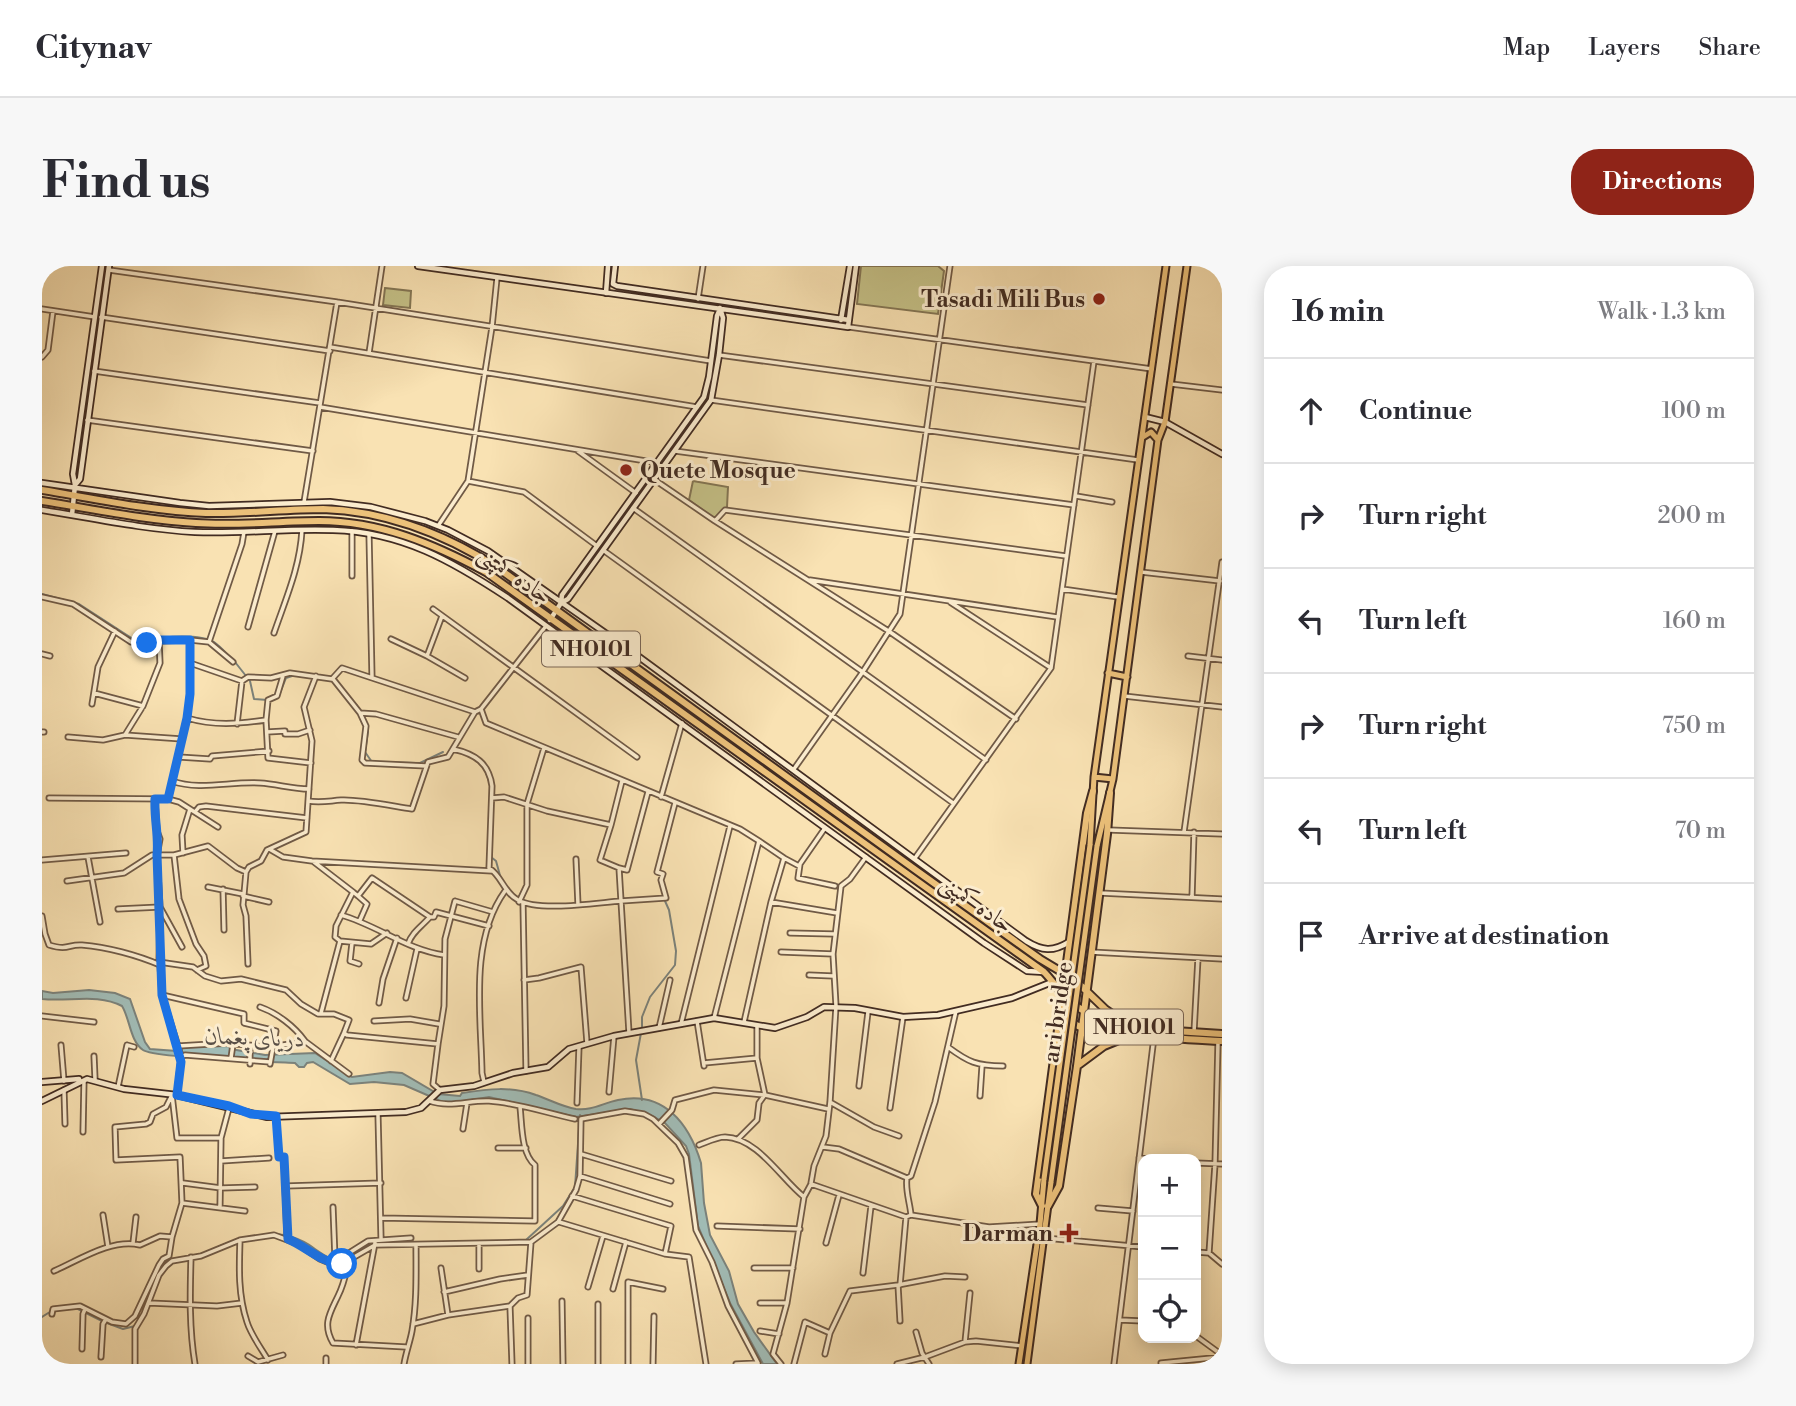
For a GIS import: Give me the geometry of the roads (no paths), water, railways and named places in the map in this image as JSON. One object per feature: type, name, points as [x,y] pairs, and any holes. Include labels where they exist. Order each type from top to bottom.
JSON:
[{"type":"highway","name":"جاده کمپنی","points":[[42,490],[75,490],[203,513],[370,510],[424,525],[498,568],[916,871],[1065,974]]},
{"type":"highway","name":"جاده کمپنی","points":[[42,500],[197,523],[321,520],[372,526],[416,538],[459,557],[486,572],[548,623],[1044,972],[1062,995]]},
{"type":"highway","points":[[1093,791],[1087,813],[1036,1194],[1045,1206],[1056,1195],[1061,1176],[1100,893],[1110,793]]},
{"type":"highway","name":"NH0101","points":[[1065,974],[1129,1026],[1194,1033],[1221,1039]]},
{"type":"highway","name":"NH0101","points":[[1062,995],[1083,1011],[1134,1035]]},
{"type":"highway","name":"NH0101","points":[[1060,1010],[1081,1029],[1099,1034],[1221,1039]]},
{"type":"highway","points":[[1077,1066],[1104,1046],[1134,1035]]},
{"type":"main road","points":[[1017,1364],[1045,1238],[1044,1180],[1090,845],[1094,777],[1166,266]]},
{"type":"main road","name":"ari bridge","points":[[1045,1206],[1051,1182],[1097,846],[1113,779],[1158,440],[1165,422],[1187,266]]},
{"type":"main road","points":[[1143,438],[1151,432],[1158,440]]},
{"type":"main road","points":[[1108,673],[1126,677]]},
{"type":"main road","points":[[1094,777],[1113,779]]},
{"type":"main road","points":[[1027,1364],[1040,1224],[1045,1206]]},
{"type":"street","points":[[72,515],[75,490],[73,474],[93,356],[102,266]]},
{"type":"street","points":[[369,353],[382,266]]},
{"type":"street","points":[[418,266],[682,304],[773,312]]},
{"type":"street","points":[[606,293],[608,266]]},
{"type":"street","points":[[615,266],[612,279],[617,286],[848,323],[939,341],[1152,369]]},
{"type":"street","points":[[698,299],[703,266]]},
{"type":"street","points":[[841,322],[850,266]]},
{"type":"street","points":[[848,323],[856,266]]},
{"type":"street","points":[[793,769],[862,673],[900,614],[950,266]]},
{"type":"street","points":[[98,317],[109,268],[711,361]]},
{"type":"street","points":[[438,526],[468,481],[497,278]]},
{"type":"street","points":[[100,281],[107,282]]},
{"type":"street","points":[[682,304],[683,296]]},
{"type":"street","points":[[304,502],[337,302]]},
{"type":"street","points":[[651,477],[675,452],[711,400],[723,318],[720,308]]},
{"type":"street","points":[[308,801],[352,801],[412,809],[428,762],[448,757],[475,712],[481,709],[561,603],[568,599],[632,508],[658,463],[699,407],[707,387],[716,316],[720,308]]},
{"type":"street","points":[[42,309],[369,353],[699,407]]},
{"type":"street","points":[[42,357],[48,349],[53,311]]},
{"type":"street","points":[[719,355],[1088,405]]},
{"type":"street","points":[[75,490],[80,479],[94,371],[93,356]]},
{"type":"street","points":[[914,859],[1051,668],[1094,361]]},
{"type":"street","points":[[94,371],[320,405],[658,463]]},
{"type":"street","points":[[1171,384],[1222,390]]},
{"type":"street","points":[[711,400],[1140,461]]},
{"type":"street","points":[[1145,417],[1165,422],[1222,454]]},
{"type":"street","points":[[87,420],[313,452]]},
{"type":"street","points":[[576,450],[636,493]]},
{"type":"street","points":[[675,452],[1074,505]]},
{"type":"street","points":[[651,477],[890,632],[1016,719]]},
{"type":"street","points":[[468,481],[524,492],[597,546]]},
{"type":"street","points":[[42,482],[75,490],[209,506],[330,502],[370,510]]},
{"type":"street","points":[[561,603],[562,595],[597,546],[636,493],[644,487]]},
{"type":"street","points":[[1075,496],[1112,502]]},
{"type":"street","points":[[632,508],[986,760]]},
{"type":"street","points":[[42,510],[167,530],[352,531],[405,542],[461,566],[548,623],[866,857],[1027,971],[1044,972]]},
{"type":"street","points":[[715,521],[725,510],[1066,556]]},
{"type":"street","points":[[424,525],[438,526],[488,551],[793,769],[1035,947],[1051,950],[1070,941]]},
{"type":"street","points":[[274,633],[296,575],[301,555],[302,530]]},
{"type":"street","points":[[248,627],[275,531]]},
{"type":"street","points":[[352,531],[352,576]]},
{"type":"street","points":[[210,640],[244,532]]},
{"type":"street","points":[[369,534],[372,677]]},
{"type":"street","points":[[603,550],[953,803]]},
{"type":"street","points":[[1184,832],[1222,562]]},
{"type":"street","points":[[1140,572],[1221,581]]},
{"type":"street","points":[[808,579],[1057,617]]},
{"type":"street","points":[[1061,589],[1118,597]]},
{"type":"street","points":[[42,597],[73,604],[131,642],[210,640],[233,662]]},
{"type":"street","points":[[947,601],[1051,668]]},
{"type":"street","points":[[433,609],[637,757]]},
{"type":"street","points":[[427,656],[442,617]]},
{"type":"street","points":[[92,704],[98,667],[115,631]]},
{"type":"street","points":[[391,639],[465,678]]},
{"type":"street","points":[[125,735],[143,706],[160,663],[159,640]]},
{"type":"street","points":[[168,799],[187,718],[190,640]]},
{"type":"street","points":[[42,654],[50,656]]},
{"type":"street","points":[[1188,656],[1222,660]]},
{"type":"street","points":[[190,663],[242,681]]},
{"type":"street","points":[[332,679],[342,668],[475,712]]},
{"type":"street","points":[[237,724],[242,681],[248,677],[271,678],[290,673],[332,679],[360,713],[366,726],[362,760],[365,763],[426,766]]},
{"type":"street","points":[[283,676],[276,696],[268,702],[266,720],[269,758],[311,763]]},
{"type":"street","points":[[248,964],[243,895],[246,872],[249,867],[261,861],[267,850],[304,835],[312,741],[304,707],[316,676]]},
{"type":"street","points":[[94,693],[143,706]]},
{"type":"street","points":[[1124,696],[1222,707]]},
{"type":"street","points":[[481,709],[485,723],[730,825],[793,865],[799,866]]},
{"type":"street","points":[[360,713],[376,714],[458,737]]},
{"type":"street","points":[[187,718],[211,724],[266,720]]},
{"type":"street","points":[[661,797],[682,723]]},
{"type":"street","points":[[267,732],[294,734],[310,730]]},
{"type":"street","points":[[68,737],[103,740],[125,735],[182,739]]},
{"type":"street","points":[[526,1071],[521,902],[527,885],[527,804],[544,748]]},
{"type":"street","points":[[453,749],[468,752],[480,759],[490,773],[492,798],[489,868],[494,871],[505,891],[521,902],[550,906],[666,898],[661,880],[663,874],[657,872],[675,803]]},
{"type":"street","points":[[179,757],[210,758],[269,751]]},
{"type":"street","points":[[623,780],[600,860],[627,870],[648,792]]},
{"type":"street","points":[[172,782],[189,785],[261,783],[310,789]]},
{"type":"street","points":[[492,798],[504,797],[611,825]]},
{"type":"street","points":[[49,798],[168,799],[179,802],[218,827]]},
{"type":"street","points":[[155,799],[160,839],[157,855],[162,995],[181,1057],[174,1095],[177,1138],[221,1138]]},
{"type":"street","points":[[195,812],[199,807],[206,806],[307,818]]},
{"type":"street","points":[[183,853],[182,835],[190,810]]},
{"type":"street","points":[[681,1024],[730,825]]},
{"type":"street","points":[[825,827],[799,866],[799,879],[835,886]]},
{"type":"street","points":[[1108,830],[1222,834]]},
{"type":"street","points":[[1192,897],[1194,832]]},
{"type":"street","points":[[714,1018],[759,841]]},
{"type":"street","points":[[67,881],[124,873],[157,855],[174,855],[211,847],[246,872]]},
{"type":"street","points":[[271,849],[283,858],[312,861],[494,871]]},
{"type":"street","points":[[42,860],[126,853]]},
{"type":"street","points":[[174,855],[179,899],[196,944],[204,956],[205,968],[197,970]]},
{"type":"street","points":[[88,857],[100,922]]},
{"type":"street","points":[[781,1364],[773,1354],[788,1303],[804,1197],[823,1147],[830,1102],[836,1006],[833,976],[834,934],[842,883],[850,879],[866,857]]},
{"type":"street","points":[[744,1022],[771,902],[785,858]]},
{"type":"street","points":[[576,859],[578,905]]},
{"type":"street","points":[[312,861],[367,904],[360,920]]},
{"type":"street","points":[[619,868],[629,1034]]},
{"type":"street","points":[[358,897],[372,878],[430,916]]},
{"type":"street","points":[[208,887],[269,902]]},
{"type":"street","points":[[223,889],[224,930]]},
{"type":"street","points":[[485,1084],[482,1073],[480,999],[484,940],[493,912],[505,891]]},
{"type":"street","points":[[353,892],[336,926],[335,937],[340,941],[371,944],[387,933]]},
{"type":"street","points":[[1100,893],[1222,899]]},
{"type":"street","points":[[438,1091],[433,1084],[439,1024],[444,1006],[444,955],[450,916],[455,901],[493,912]]},
{"type":"street","points":[[771,902],[837,913]]},
{"type":"street","points":[[118,909],[160,907]]},
{"type":"street","points":[[160,907],[182,947]]},
{"type":"street","points":[[408,944],[411,934],[430,916],[434,917],[436,912],[489,926]]},
{"type":"street","points":[[341,915],[360,920],[417,949],[444,955]]},
{"type":"street","points":[[42,916],[49,945],[68,949],[79,944],[159,963],[193,967],[205,976],[221,981],[241,979],[286,990],[301,1004],[320,1014],[334,1014],[349,1020],[331,1061]]},
{"type":"street","points":[[790,933],[834,934]]},
{"type":"street","points":[[379,1003],[383,979],[397,938]]},
{"type":"street","points":[[320,1014],[340,941]]},
{"type":"street","points":[[352,943],[350,961],[352,964],[359,964]]},
{"type":"street","points":[[405,998],[417,949]]},
{"type":"street","points":[[780,952],[833,954]]},
{"type":"street","points":[[1091,952],[1222,959]]},
{"type":"street","points":[[1194,1033],[1198,958]]},
{"type":"street","points":[[524,980],[581,967],[587,1043]]},
{"type":"street","points":[[809,975],[833,976]]},
{"type":"street","points":[[659,1028],[670,981]]},
{"type":"street","points":[[42,1082],[95,1079],[118,1087],[229,1106],[251,1114],[378,1115],[415,1110],[438,1091],[485,1084],[548,1067],[569,1049],[614,1036],[714,1018],[775,1028],[807,1017],[818,1008],[836,1006],[903,1017],[924,1016],[1012,998],[1053,982]]},
{"type":"street","points":[[162,995],[244,1014],[244,1023],[276,1031],[270,1063],[231,1058],[181,1057]]},
{"type":"street","points":[[260,1006],[298,1031],[306,1042],[349,1074]]},
{"type":"street","points":[[900,1321],[899,1285],[910,1196],[906,1186],[935,1102],[956,1011]]},
{"type":"street","points":[[859,1086],[868,1012]]},
{"type":"street","points":[[42,1016],[94,1022]]},
{"type":"street","points":[[890,1108],[903,1017]]},
{"type":"street","points":[[374,1021],[410,1019],[439,1024]]},
{"type":"street","points":[[697,1021],[704,1064],[757,1058]]},
{"type":"street","points":[[738,1139],[757,1120],[759,1103],[765,1095],[757,1058],[757,1026]]},
{"type":"street","points":[[344,1034],[438,1044]]},
{"type":"street","points":[[608,1092],[614,1036]]},
{"type":"street","points":[[1139,1154],[1154,1037]]},
{"type":"street","points":[[1209,1253],[1221,1039]]},
{"type":"street","points":[[178,1047],[232,1045],[250,1048],[306,1042]]},
{"type":"street","points":[[61,1045],[64,1081]]},
{"type":"street","points":[[118,1087],[127,1045],[134,1047]]},
{"type":"street","points":[[231,1058],[232,1045]]},
{"type":"street","points":[[577,1103],[579,1045]]},
{"type":"street","points":[[947,1047],[972,1063],[1003,1066]]},
{"type":"street","points":[[250,1048],[250,1062]]},
{"type":"street","points":[[94,1056],[95,1079]]},
{"type":"street","points":[[980,1096],[982,1066]]},
{"type":"street","points":[[42,1101],[84,1079]]},
{"type":"street","points":[[83,1132],[84,1079]]},
{"type":"street","points":[[64,1090],[65,1124]]},
{"type":"street","points":[[660,1122],[672,1110],[675,1100],[714,1090],[765,1095],[828,1109]]},
{"type":"street","points":[[135,1364],[134,1323],[159,1265],[169,1256],[182,1203],[183,1183],[180,1157],[116,1160],[115,1127],[150,1122],[153,1114],[166,1107],[174,1095]]},
{"type":"street","points":[[430,1100],[453,1105],[489,1101],[575,1119]]},
{"type":"street","points":[[830,1102],[874,1127],[899,1136]]},
{"type":"street","points":[[463,1129],[467,1103]]},
{"type":"street","points":[[220,1206],[221,1138],[229,1106]]},
{"type":"street","points":[[381,1218],[535,1221],[535,1165],[529,1161],[520,1107]]},
{"type":"street","points":[[406,1347],[333,1343],[327,1326],[329,1312],[340,1293],[348,1263],[375,1245],[531,1242],[558,1222],[572,1196],[580,1176],[581,1119],[629,1111],[660,1122],[684,1150],[696,1230],[712,1262],[728,1306],[759,1363],[736,1364]]},
{"type":"street","points":[[378,1115],[381,1238]]},
{"type":"street","points":[[276,1116],[279,1157],[284,1157],[288,1236]]},
{"type":"street","points":[[699,1145],[723,1137],[738,1139],[765,1157],[791,1187],[804,1197]]},
{"type":"street","points":[[823,1147],[839,1149],[908,1178]]},
{"type":"street","points":[[498,1148],[526,1148]]},
{"type":"street","points":[[581,1154],[671,1181]]},
{"type":"street","points":[[221,1161],[269,1158]]},
{"type":"street","points":[[1201,1163],[1222,1164]]},
{"type":"street","points":[[1114,1364],[1138,1167]]},
{"type":"street","points":[[580,1176],[670,1204]]},
{"type":"street","points":[[183,1183],[221,1188],[256,1187]]},
{"type":"street","points":[[286,1186],[381,1183]]},
{"type":"street","points":[[811,1184],[908,1216],[989,1227],[1040,1224]]},
{"type":"street","points":[[827,1243],[839,1195]]},
{"type":"street","points":[[572,1196],[671,1226],[665,1254]]},
{"type":"street","points":[[182,1203],[245,1211]]},
{"type":"street","points":[[863,1273],[871,1206]]},
{"type":"street","points":[[333,1207],[334,1258],[341,1258],[374,1239],[411,1238]]},
{"type":"street","points":[[1098,1208],[1133,1211]]},
{"type":"street","points":[[103,1215],[108,1247]]},
{"type":"street","points":[[133,1243],[136,1217]]},
{"type":"street","points":[[558,1222],[665,1254],[688,1257],[706,1364]]},
{"type":"street","points":[[717,1226],[800,1229]]},
{"type":"street","points":[[53,1312],[74,1306],[119,1324],[134,1323],[149,1303],[159,1275],[172,1261],[240,1240],[274,1235],[288,1236],[332,1264],[348,1263]]},
{"type":"street","points":[[54,1271],[108,1247],[133,1243],[140,1245],[160,1236],[172,1237]]},
{"type":"street","points":[[588,1287],[603,1236]]},
{"type":"street","points":[[1045,1238],[1138,1247]]},
{"type":"street","points":[[356,1345],[374,1239]]},
{"type":"street","points":[[240,1240],[239,1281],[247,1325],[268,1360]]},
{"type":"street","points":[[413,1324],[448,1315],[510,1306],[518,1298],[527,1295],[531,1242]]},
{"type":"street","points":[[613,1289],[626,1242]]},
{"type":"street","points":[[404,1364],[413,1324],[417,1282],[416,1245]]},
{"type":"street","points":[[479,1245],[479,1269]]},
{"type":"street","points":[[1201,1252],[1209,1253],[1222,1264]]},
{"type":"street","points":[[191,1257],[189,1305],[195,1364]]},
{"type":"street","points":[[441,1268],[448,1315]]},
{"type":"street","points":[[754,1268],[793,1268]]},
{"type":"street","points":[[444,1292],[528,1275]]},
{"type":"street","points":[[825,1354],[830,1333],[848,1292],[945,1276],[965,1277]]},
{"type":"street","points":[[628,1364],[628,1282],[663,1289]]},
{"type":"street","points":[[965,1342],[970,1293]]},
{"type":"street","points":[[562,1301],[562,1364]]},
{"type":"street","points":[[149,1303],[216,1306],[242,1303]]},
{"type":"street","points":[[760,1303],[788,1303]]},
{"type":"street","points":[[598,1304],[598,1364]]},
{"type":"street","points":[[510,1306],[512,1364]]},
{"type":"street","points":[[82,1349],[85,1309]]},
{"type":"street","points":[[653,1364],[654,1316]]},
{"type":"street","points":[[528,1318],[528,1364]]},
{"type":"street","points":[[102,1357],[103,1324],[106,1319]]},
{"type":"street","points":[[1120,1320],[1138,1321]]},
{"type":"street","points":[[794,1364],[805,1322],[830,1333]]},
{"type":"street","points":[[760,1331],[779,1334]]},
{"type":"street","points":[[916,1332],[929,1364]]},
{"type":"street","points":[[1201,1340],[1222,1356]]},
{"type":"street","points":[[897,1364],[965,1342],[1022,1346]]},
{"type":"street","points":[[248,1356],[258,1362],[283,1355]]},
{"type":"street","points":[[1161,1363],[1222,1356]]},
{"type":"street","points":[[326,1358],[326,1364]]},
{"type":"water","points":[[89,990],[115,993],[130,999],[150,1049],[177,1051],[185,1047],[228,1046],[231,1049],[265,1055],[315,1053],[352,1077],[402,1073],[438,1094],[460,1096],[462,1093],[508,1089],[527,1092],[576,1109],[634,1098],[661,1105],[681,1123],[696,1148],[701,1163],[710,1235],[729,1271],[738,1304],[777,1364],[763,1364],[730,1303],[698,1226],[689,1154],[686,1146],[665,1123],[630,1109],[576,1117],[489,1097],[443,1102],[404,1085],[374,1082],[350,1084],[313,1062],[299,1067],[295,1063],[152,1053],[143,1050],[135,1041],[122,1006],[93,999],[42,999],[42,991],[53,993]]},
{"type":"waterway","points":[[42,594],[79,604],[133,639],[144,640]]},
{"type":"waterway","points":[[150,640],[173,637],[208,639],[231,658]]},
{"type":"waterway","points":[[235,662],[250,681],[254,699],[268,700]]},
{"type":"waterway","points":[[280,693],[286,678],[295,675]]},
{"type":"waterway","points":[[345,692],[357,706]]},
{"type":"waterway","points":[[368,731],[365,752],[372,762],[420,763],[443,752]]},
{"type":"waterway","points":[[454,752],[463,753]]},
{"type":"waterway","points":[[484,767],[490,784],[490,799]]},
{"type":"waterway","points":[[488,843],[489,826]]},
{"type":"waterway","points":[[491,857],[496,861],[501,879]]},
{"type":"waterway","points":[[642,1028],[642,1017],[650,997],[675,965],[676,951],[665,901]]},
{"type":"waterway","points":[[641,1033],[636,1060],[642,1100]]},
{"type":"waterway","points":[[526,1240],[563,1206],[575,1187],[580,1115]]},
{"type":"waterway","points":[[249,1237],[270,1234],[290,1236],[328,1257],[344,1261]]},
{"type":"waterway","points":[[156,1276],[171,1260],[204,1253],[230,1242]]},
{"type":"waterway","points":[[387,1243],[437,1242]]},
{"type":"waterway","points":[[349,1258],[374,1244]]},
{"type":"waterway","points":[[148,1300],[153,1282]]},
{"type":"waterway","points":[[76,1308],[102,1321]]},
{"type":"waterway","points":[[42,1317],[53,1310]]},
{"type":"waterway","points":[[107,1323],[123,1329],[135,1326]]},
{"type":"place","name":"Tasadi Mili Bus","points":[[1099,299]]},
{"type":"place","name":"Quete Mosque","points":[[626,470]]},
{"type":"place","name":"Darman","points":[[1069,1233]]},
{"type":"water label","name":"دریای پغمان","points":[[255,1037]]}]
